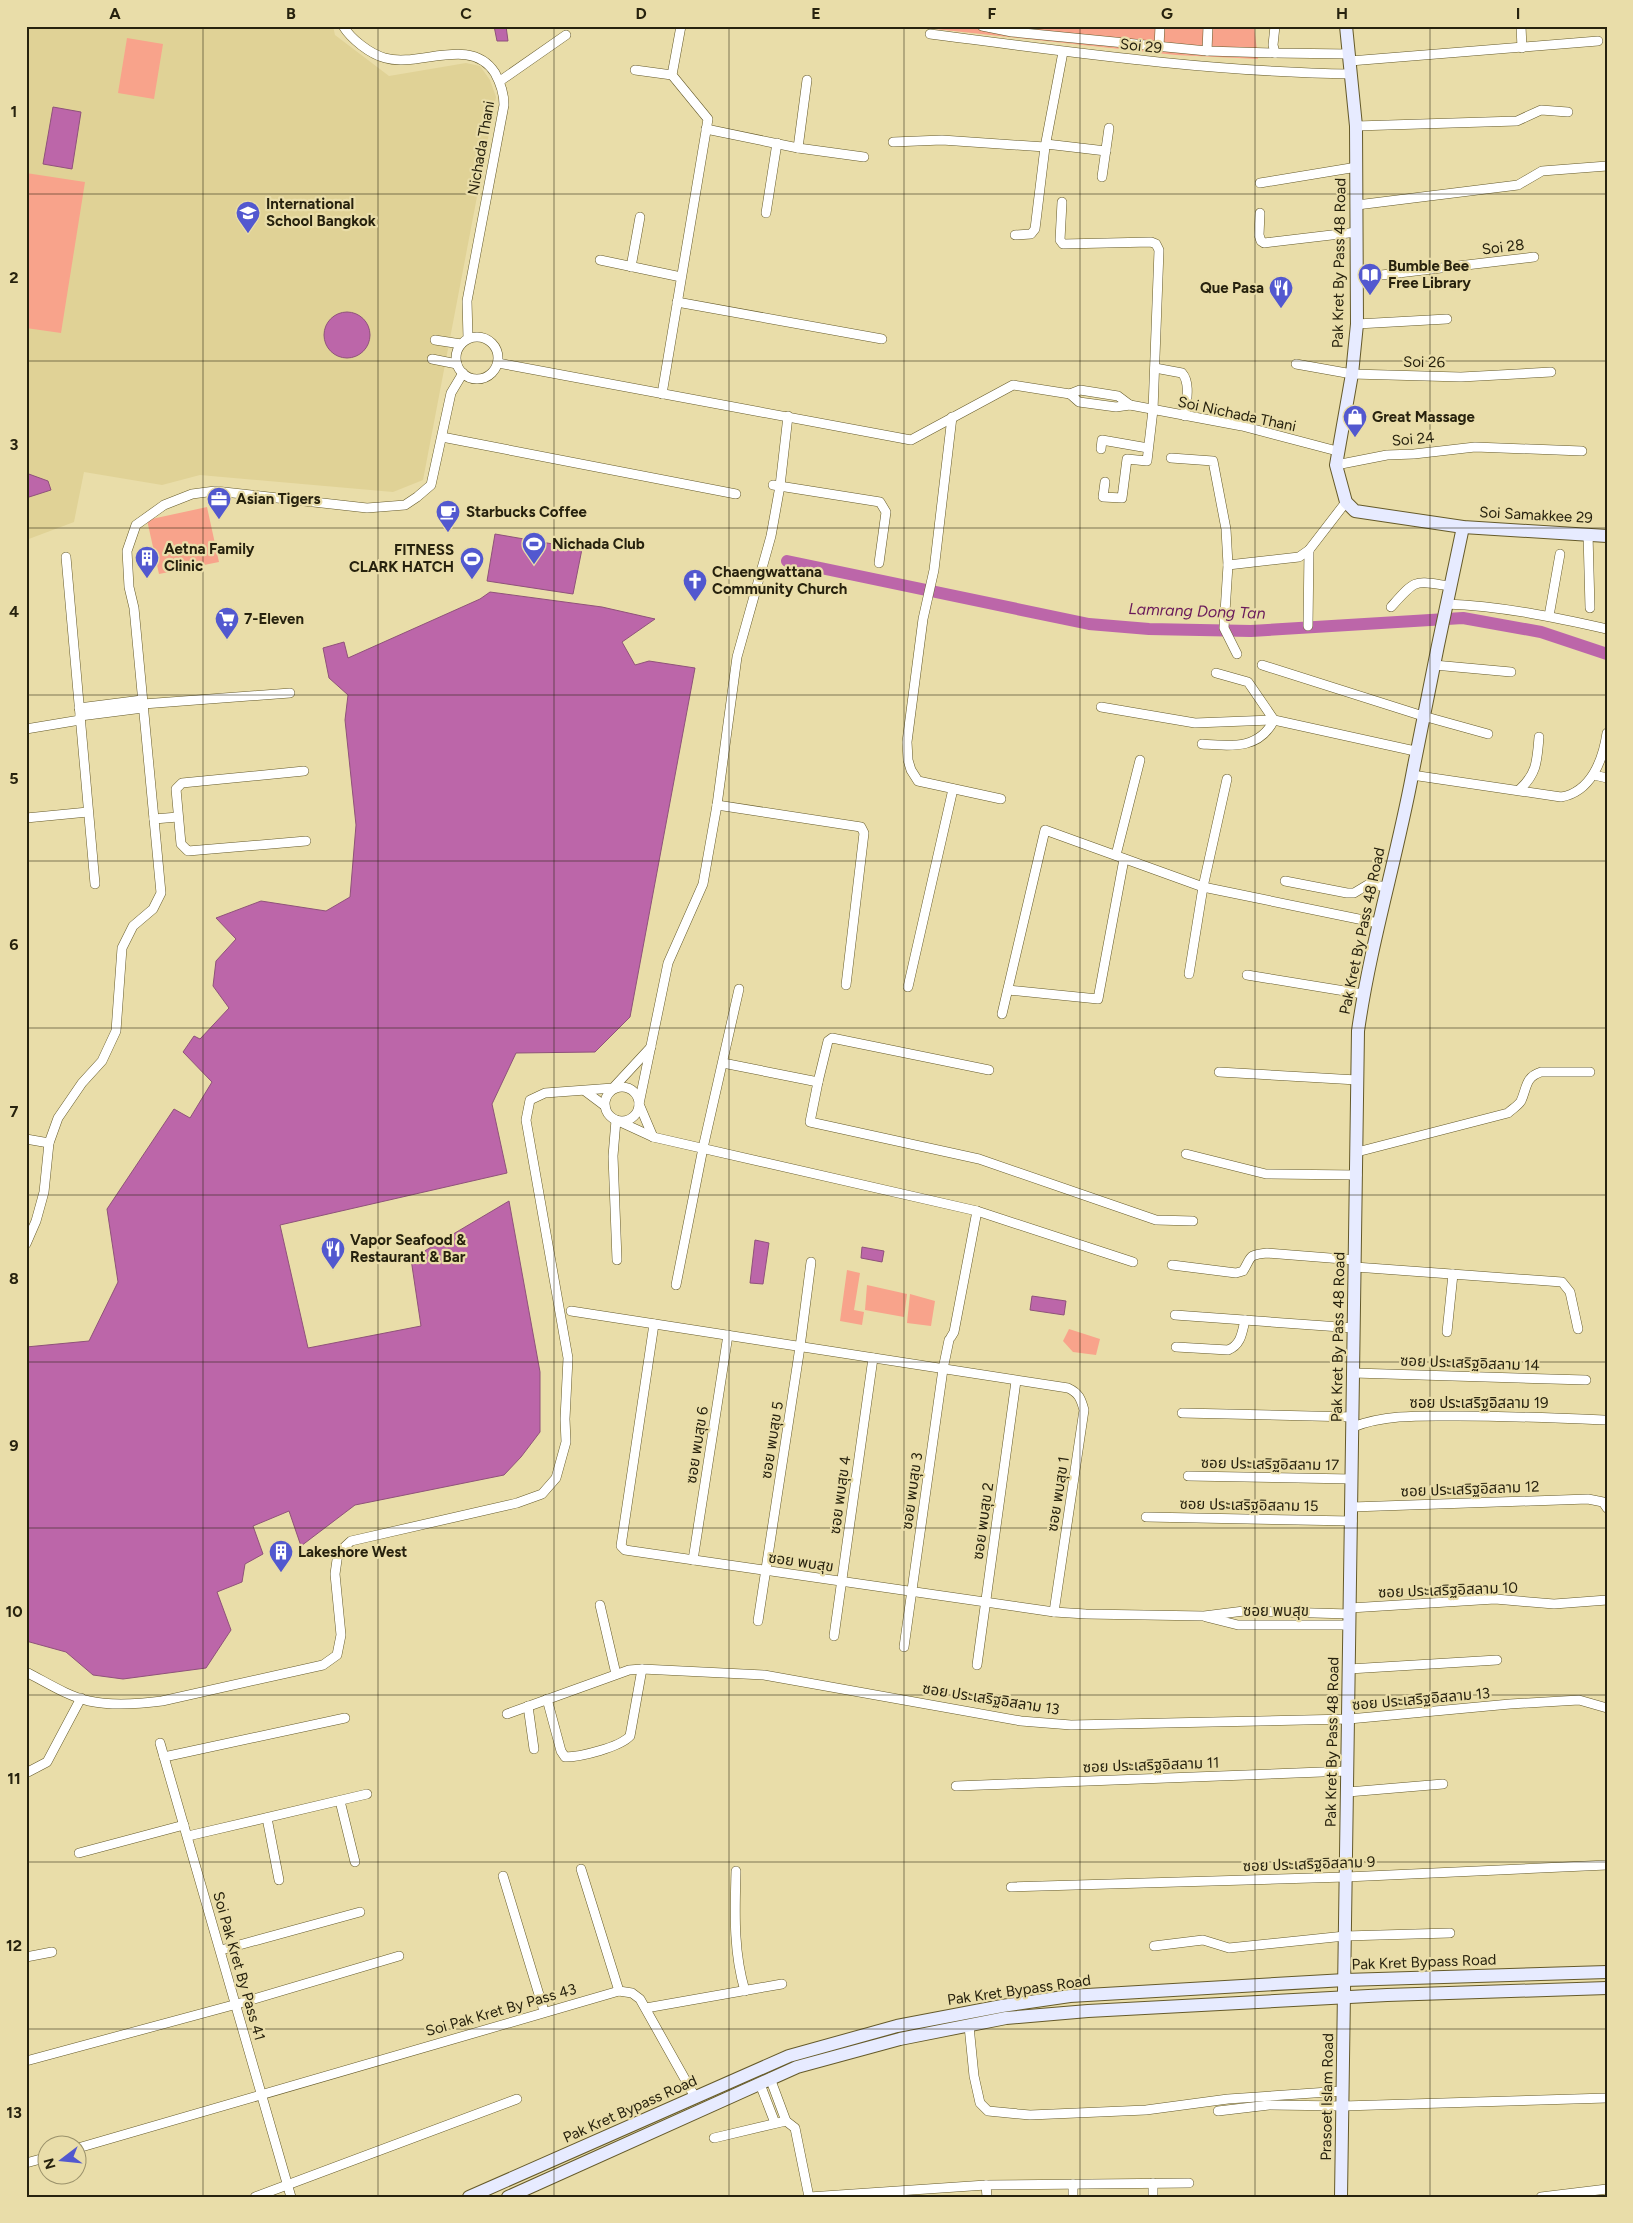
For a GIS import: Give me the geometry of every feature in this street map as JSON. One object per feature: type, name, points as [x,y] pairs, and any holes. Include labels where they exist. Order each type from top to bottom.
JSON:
[{"type":"street","name":"Nichada Thani","points":[[343,26],[372,52],[385,58],[400,60],[468,54],[481,60],[492,69],[500,81],[504,94],[504,105],[467,301],[464,341]]},
{"type":"street","points":[[672,75],[681,26]]},
{"type":"street","points":[[982,26],[1012,32],[1207,52],[1275,53],[1349,58],[1522,48],[1598,41]]},
{"type":"street","points":[[1159,47],[1160,26]]},
{"type":"street","points":[[1207,52],[1208,26]]},
{"type":"street","points":[[1275,26],[1273,45],[1275,53]]},
{"type":"street","name":"Pak Kret By Pass 48 Road","points":[[1346,26],[1356,126],[1357,168],[1357,324],[1352,374],[1336,465],[1346,502]]},
{"type":"street","points":[[1521,26],[1522,48]]},
{"type":"street","name":"Soi 29","points":[[930,34],[1063,52],[1263,72],[1351,74]]},
{"type":"street","points":[[500,81],[566,35]]},
{"type":"street","points":[[1015,235],[1031,234],[1035,229],[1046,145],[1063,52]]},
{"type":"street","points":[[635,70],[672,75],[708,120],[662,394]]},
{"type":"street","points":[[798,148],[807,80]]},
{"type":"street","points":[[1356,126],[1517,121],[1540,110],[1568,112]]},
{"type":"street","points":[[1102,177],[1109,128]]},
{"type":"street","points":[[706,129],[798,148],[864,158]]},
{"type":"street","points":[[893,142],[942,140],[1046,145],[1106,151]]},
{"type":"street","points":[[766,213],[777,143]]},
{"type":"street","points":[[1357,205],[1518,185],[1532,175],[1551,170],[1607,166]]},
{"type":"street","points":[[1260,183],[1357,168]]},
{"type":"street","points":[[1062,202],[1060,240],[1064,244],[1151,242],[1156,244],[1159,250],[1153,410],[1147,461],[1127,459],[1122,498],[1103,497],[1105,482]]},
{"type":"street","points":[[1260,213],[1259,235],[1260,241],[1264,243],[1357,232]]},
{"type":"street","points":[[631,267],[640,217]]},
{"type":"street","name":"Soi 28","points":[[1356,278],[1534,257]]},
{"type":"street","points":[[600,260],[681,277]]},
{"type":"street","points":[[677,302],[882,339]]},
{"type":"street","points":[[1357,324],[1447,319]]},
{"type":"street","points":[[436,340],[464,341],[480,336],[488,339],[496,346],[498,363],[494,371],[483,379],[472,379],[462,374],[457,364],[456,352],[464,341]]},
{"type":"street","points":[[432,359],[457,364]]},
{"type":"street","name":"Soi Nichada Thani","points":[[498,363],[911,440],[1013,385],[1070,394],[1079,402],[1116,407],[1130,405],[1242,426],[1338,452]]},
{"type":"street","name":"Soi 26","points":[[1296,364],[1352,374],[1461,377],[1552,372]]},
{"type":"street","points":[[1154,368],[1182,373],[1185,376],[1187,382],[1185,416]]},
{"type":"street","points":[[26,1244],[36,1222],[44,1192],[49,1143],[58,1118],[82,1083],[102,1061],[116,1031],[122,948],[133,926],[153,909],[162,893],[127,551],[136,524],[164,505],[192,494],[214,492],[367,508],[405,504],[431,485],[451,393],[462,374]]},
{"type":"street","points":[[616,1120],[624,1121],[636,1114],[668,964],[703,884],[717,805],[737,657],[771,536],[776,486],[788,416]]},
{"type":"street","points":[[952,417],[934,570],[923,619],[907,742],[908,760],[911,770],[918,781],[1001,798]]},
{"type":"street","points":[[442,437],[736,494]]},
{"type":"street","points":[[1101,449],[1102,440],[1148,448]]},
{"type":"street","name":"Soi 24","points":[[1336,465],[1387,455],[1475,447],[1582,451]]},
{"type":"street","points":[[1171,458],[1213,461],[1226,529],[1228,566],[1224,629],[1237,654]]},
{"type":"street","points":[[776,486],[880,502],[886,512],[879,563]]},
{"type":"street","points":[[1228,566],[1293,559],[1305,554],[1346,502],[1355,511],[1463,527]]},
{"type":"street","name":"Pak Kret By Pass 48 Road","points":[[1345,1980],[1358,1031],[1363,994],[1412,775],[1415,751],[1463,527]]},
{"type":"street","name":"Soi Samakkee 29","points":[[1463,527],[1607,536]]},
{"type":"street","points":[[1588,534],[1590,608]]},
{"type":"street","points":[[1308,626],[1309,550]]},
{"type":"street","points":[[1549,616],[1560,554]]},
{"type":"street","points":[[66,557],[95,884]]},
{"type":"street","points":[[1391,607],[1411,584],[1420,582],[1450,586]]},
{"type":"street","points":[[1446,604],[1481,606],[1549,616],[1607,630]]},
{"type":"street","points":[[1434,665],[1511,672]]},
{"type":"street","points":[[1262,666],[1488,734]]},
{"type":"street","points":[[1216,673],[1248,682],[1274,720]]},
{"type":"street","points":[[26,729],[80,715],[143,704],[290,693]]},
{"type":"street","points":[[1100,707],[1195,723],[1274,720],[1415,751]]},
{"type":"street","points":[[1202,744],[1230,746],[1249,744],[1268,733],[1274,720]]},
{"type":"street","points":[[1412,775],[1561,796],[1572,795],[1594,774],[1605,748],[1607,733]]},
{"type":"street","points":[[1519,790],[1529,781],[1536,765],[1539,737]]},
{"type":"street","points":[[1008,990],[1098,999],[1120,857],[1140,760]]},
{"type":"street","points":[[304,771],[182,783],[176,788],[181,844],[188,851],[306,841]]},
{"type":"street","points":[[1594,774],[1607,778]]},
{"type":"street","points":[[1189,974],[1203,887],[1227,779]]},
{"type":"street","points":[[908,987],[953,789]]},
{"type":"street","points":[[717,805],[861,827],[863,829],[846,986]]},
{"type":"street","points":[[26,818],[88,812]]},
{"type":"street","points":[[154,819],[178,817]]},
{"type":"street","points":[[1002,1014],[1045,830],[1203,887],[1378,924]]},
{"type":"street","points":[[1285,881],[1347,893],[1354,893],[1369,884],[1386,887]]},
{"type":"street","points":[[1247,975],[1363,994]]},
{"type":"street","points":[[676,1285],[703,1148],[739,989]]},
{"type":"street","points":[[989,1070],[832,1038],[828,1041],[810,1122],[979,1159],[1156,1220],[1193,1221]]},
{"type":"street","points":[[651,1047],[606,1096],[605,1106],[607,1113],[616,1120],[653,1137],[977,1211],[1133,1262]]},
{"type":"street","points":[[723,1063],[818,1082]]},
{"type":"street","points":[[1219,1072],[1357,1080]]},
{"type":"street","points":[[1357,1152],[1508,1113],[1520,1102],[1525,1084],[1533,1074],[1541,1072],[1590,1072]]},
{"type":"street","points":[[26,1672],[91,1702],[137,1704],[162,1701],[323,1665],[337,1655],[341,1635],[334,1574],[338,1553],[350,1541],[517,1503],[542,1494],[556,1478],[566,1442],[564,1419],[568,1358],[526,1120],[530,1100],[545,1093],[585,1091],[621,1086],[633,1090],[639,1098],[639,1104],[653,1137]]},
{"type":"street","points":[[585,1091],[605,1106]]},
{"type":"street","points":[[616,1120],[613,1156],[617,1260]]},
{"type":"street","points":[[26,1139],[49,1143]]},
{"type":"street","points":[[1186,1154],[1266,1174],[1357,1175]]},
{"type":"street","name":"ซอย พบสุข 3","points":[[904,1647],[943,1369],[977,1211]]},
{"type":"street","points":[[1172,1265],[1236,1273],[1243,1271],[1248,1259],[1254,1254],[1267,1253],[1453,1274],[1562,1282],[1570,1292],[1578,1329]]},
{"type":"street","name":"ซอย พบสุข 5","points":[[758,1620],[800,1347],[811,1262]]},
{"type":"street","points":[[1447,1332],[1453,1274]]},
{"type":"street","points":[[571,1311],[1016,1381]]},
{"type":"street","points":[[1175,1315],[1354,1328]]},
{"type":"street","points":[[1176,1347],[1228,1350],[1236,1347],[1240,1340],[1245,1320]]},
{"type":"street","name":"ซอย พบสุข","points":[[654,1324],[621,1546],[625,1550],[1054,1612],[1204,1616],[1244,1611],[1350,1616]]},
{"type":"street","name":"ซอย พบสุข 6","points":[[693,1560],[728,1335]]},
{"type":"street","name":"ซอย พบสุข 4","points":[[834,1636],[873,1358]]},
{"type":"street","name":"ซอย ประเสริฐอิสลาม 14","points":[[1354,1373],[1586,1380]]},
{"type":"street","name":"ซอย พบสุข 1","points":[[1016,1381],[1068,1388],[1076,1392],[1081,1398],[1084,1410],[1054,1612]]},
{"type":"street","name":"ซอย พบสุข 2","points":[[977,1665],[1016,1381]]},
{"type":"street","name":"ซอย ประเสริฐอิสลาม 19","points":[[1182,1414],[1353,1422],[1416,1416],[1517,1416],[1607,1420]]},
{"type":"street","name":"ซอย ประเสริฐอิสลาม 17","points":[[1188,1476],[1352,1479]]},
{"type":"street","name":"ซอย ประเสริฐอิสลาม 12","points":[[1352,1507],[1588,1499],[1603,1502],[1607,1508]]},
{"type":"street","name":"ซอย ประเสริฐอิสลาม 15","points":[[1146,1517],[1352,1521]]},
{"type":"street","name":"ซอย ประเสริฐอิสลาม 10","points":[[1350,1616],[1495,1600],[1554,1604],[1607,1600]]},
{"type":"street","points":[[600,1605],[616,1674]]},
{"type":"street","name":"ซอย พบสุข","points":[[1204,1616],[1238,1625],[1350,1616]]},
{"type":"street","points":[[1349,1669],[1497,1660]]},
{"type":"street","points":[[547,1699],[561,1751],[565,1757],[613,1746],[624,1742],[630,1736],[642,1669]]},
{"type":"street","name":"ซอย ประเสริฐอิสลาม 13","points":[[507,1714],[616,1674],[642,1669],[764,1675],[1021,1721],[1071,1725],[1349,1719],[1510,1704],[1579,1700],[1607,1708]]},
{"type":"street","points":[[26,1773],[47,1762],[81,1698]]},
{"type":"street","points":[[528,1706],[534,1749]]},
{"type":"street","points":[[164,1757],[345,1718]]},
{"type":"street","name":"Soi Pak Kret By Pass 41","points":[[160,1742],[237,2004],[260,2094],[291,2197]]},
{"type":"street","points":[[26,1761],[36,1768]]},
{"type":"street","name":"ซอย ประเสริฐอิสลาม 11","points":[[956,1786],[1348,1772]]},
{"type":"street","points":[[1348,1792],[1443,1784]]},
{"type":"street","points":[[188,1836],[367,1794]]},
{"type":"street","points":[[340,1800],[355,1862]]},
{"type":"street","points":[[267,1818],[279,1880]]},
{"type":"street","points":[[80,1853],[184,1825]]},
{"type":"street","name":"ซอย ประเสริฐอิสลาม 9","points":[[1011,1887],[1607,1865]]},
{"type":"street","points":[[581,1869],[619,1990],[635,1994],[646,2008],[695,2098]]},
{"type":"street","points":[[736,1870],[736,1949],[738,1966],[745,1991]]},
{"type":"street","points":[[503,1876],[544,2012]]},
{"type":"street","points":[[221,1950],[360,1912]]},
{"type":"street","points":[[1154,1946],[1203,1940],[1229,1948],[1345,1936],[1450,1933]]},
{"type":"street","points":[[26,1957],[52,1952]]},
{"type":"street","points":[[26,2061],[237,2004],[399,1956]]},
{"type":"street","name":"Pak Kret Bypass Road","points":[[470,2197],[789,2056],[897,2026],[1002,2006],[1070,1996],[1345,1980],[1607,1972]]},
{"type":"street","name":"Prasoet Islam Road","points":[[1341,2197],[1345,1980]]},
{"type":"street","points":[[646,2008],[782,1984]]},
{"type":"street","name":"Pak Kret Bypass Road","points":[[508,2197],[797,2067],[900,2039],[1006,2018],[1088,2011],[1344,1998],[1607,1988]]},
{"type":"street","name":"Soi Pak Kret By Pass 43","points":[[88,2145],[619,1990]]},
{"type":"street","points":[[968,2026],[974,2076],[980,2103],[988,2111],[1030,2115],[1146,2110],[1228,2099],[1343,2091]]},
{"type":"street","points":[[765,2081],[786,2121],[795,2128],[809,2197],[905,2194],[986,2185],[1189,2183]]},
{"type":"street","points":[[765,2081],[776,2123]]},
{"type":"street","points":[[1218,2111],[1269,2105],[1343,2106],[1607,2098]]},
{"type":"street","points":[[254,2197],[517,2099]]},
{"type":"street","points":[[714,2138],[786,2121]]},
{"type":"street","points":[[1153,2183],[1153,2197]]},
{"type":"street","points":[[1073,2184],[1073,2197]]},
{"type":"street","points":[[986,2185],[986,2197]]},
{"type":"street","points":[[1542,2197],[1607,2189]]},
{"type":"shaded area","name":"International School Bangkok","points":[[26,26],[333,26],[335,35],[389,76],[466,63],[480,66],[490,80],[496,97],[423,480],[393,492],[200,475],[162,485],[84,472],[74,522],[26,540]]},
{"type":"shaded area","points":[[494,26],[506,26],[508,41],[497,41]]},
{"type":"shaded area","points":[[907,26],[1254,26],[1258,59],[1176,55]]},
{"type":"shaded area","points":[[127,38],[163,44],[154,99],[118,93]]},
{"type":"shaded area","points":[[53,107],[81,112],[72,169],[43,164]]},
{"type":"shaded area","points":[[26,173],[85,182],[61,333],[26,328]]},
{"type":"shaded area","points":[[342,312],[352,312],[366,322],[370,335],[366,348],[360,354],[352,358],[342,358],[328,348],[324,340],[324,330],[334,316]]},
{"type":"shaded area","points":[[26,473],[48,481],[51,490],[26,498]]},
{"type":"shaded area","points":[[207,507],[219,562],[159,574],[147,520]]},
{"type":"shaded area","name":"Nichada Club","points":[[495,534],[582,549],[573,594],[487,581]]},
{"type":"shaded area","points":[[490,592],[602,607],[655,619],[622,642],[635,665],[649,661],[695,668],[630,1017],[595,1052],[516,1053],[492,1104],[507,1173],[280,1225],[308,1348],[421,1326],[411,1259],[509,1201],[540,1372],[540,1432],[504,1475],[355,1505],[301,1546],[289,1511],[253,1526],[263,1554],[245,1564],[242,1582],[217,1592],[231,1630],[206,1668],[123,1679],[93,1675],[66,1652],[26,1641],[26,1347],[89,1341],[118,1282],[107,1209],[174,1109],[190,1118],[212,1082],[183,1052],[194,1036],[200,1039],[229,1008],[213,986],[216,961],[236,939],[216,918],[261,901],[326,911],[350,897],[356,825],[345,720],[348,695],[329,678],[323,648],[344,642],[348,658],[480,599]]},
{"type":"shaded area","points":[[755,1240],[769,1243],[763,1284],[750,1283]]},
{"type":"shaded area","points":[[862,1247],[884,1251],[882,1262],[861,1258]]},
{"type":"shaded area","points":[[847,1270],[860,1273],[854,1310],[864,1312],[862,1325],[840,1321]]},
{"type":"shaded area","points":[[867,1285],[907,1294],[904,1317],[865,1310]]},
{"type":"shaded area","points":[[910,1294],[935,1301],[931,1326],[907,1323]]},
{"type":"shaded area","points":[[1032,1296],[1066,1301],[1064,1315],[1030,1310]]},
{"type":"shaded area","points":[[1069,1329],[1100,1339],[1096,1355],[1073,1352],[1063,1341]]},
{"type":"waterway","name":"Lamrang Dong Tan","points":[[787,561],[1089,624],[1149,629],[1251,631],[1463,618],[1541,632],[1607,654]]},
{"type":"place","name":"International School Bangkok","points":[[248,234]]},
{"type":"place","name":"Bumble Bee Free Library","points":[[1370,296]]},
{"type":"place","name":"Que Pasa","points":[[1281,309]]},
{"type":"place","name":"Great Massage","points":[[1355,438]]},
{"type":"place","name":"Asian Tigers","points":[[219,520]]},
{"type":"place","name":"Starbucks Coffee","points":[[448,533]]},
{"type":"place","name":"Nichada Club","points":[[534,565]]},
{"type":"place","name":"Aetna Family Clinic","points":[[147,579]]},
{"type":"place","name":"FITNESS CLARK HATCH","points":[[472,580]]},
{"type":"place","name":"Chaengwattana Community Church","points":[[695,602]]},
{"type":"place","name":"7-Eleven","points":[[227,640]]},
{"type":"place","name":"Vapor Seafood & Restaurant & Bar","points":[[333,1270]]},
{"type":"place","name":"Lakeshore West","points":[[281,1573]]}]
